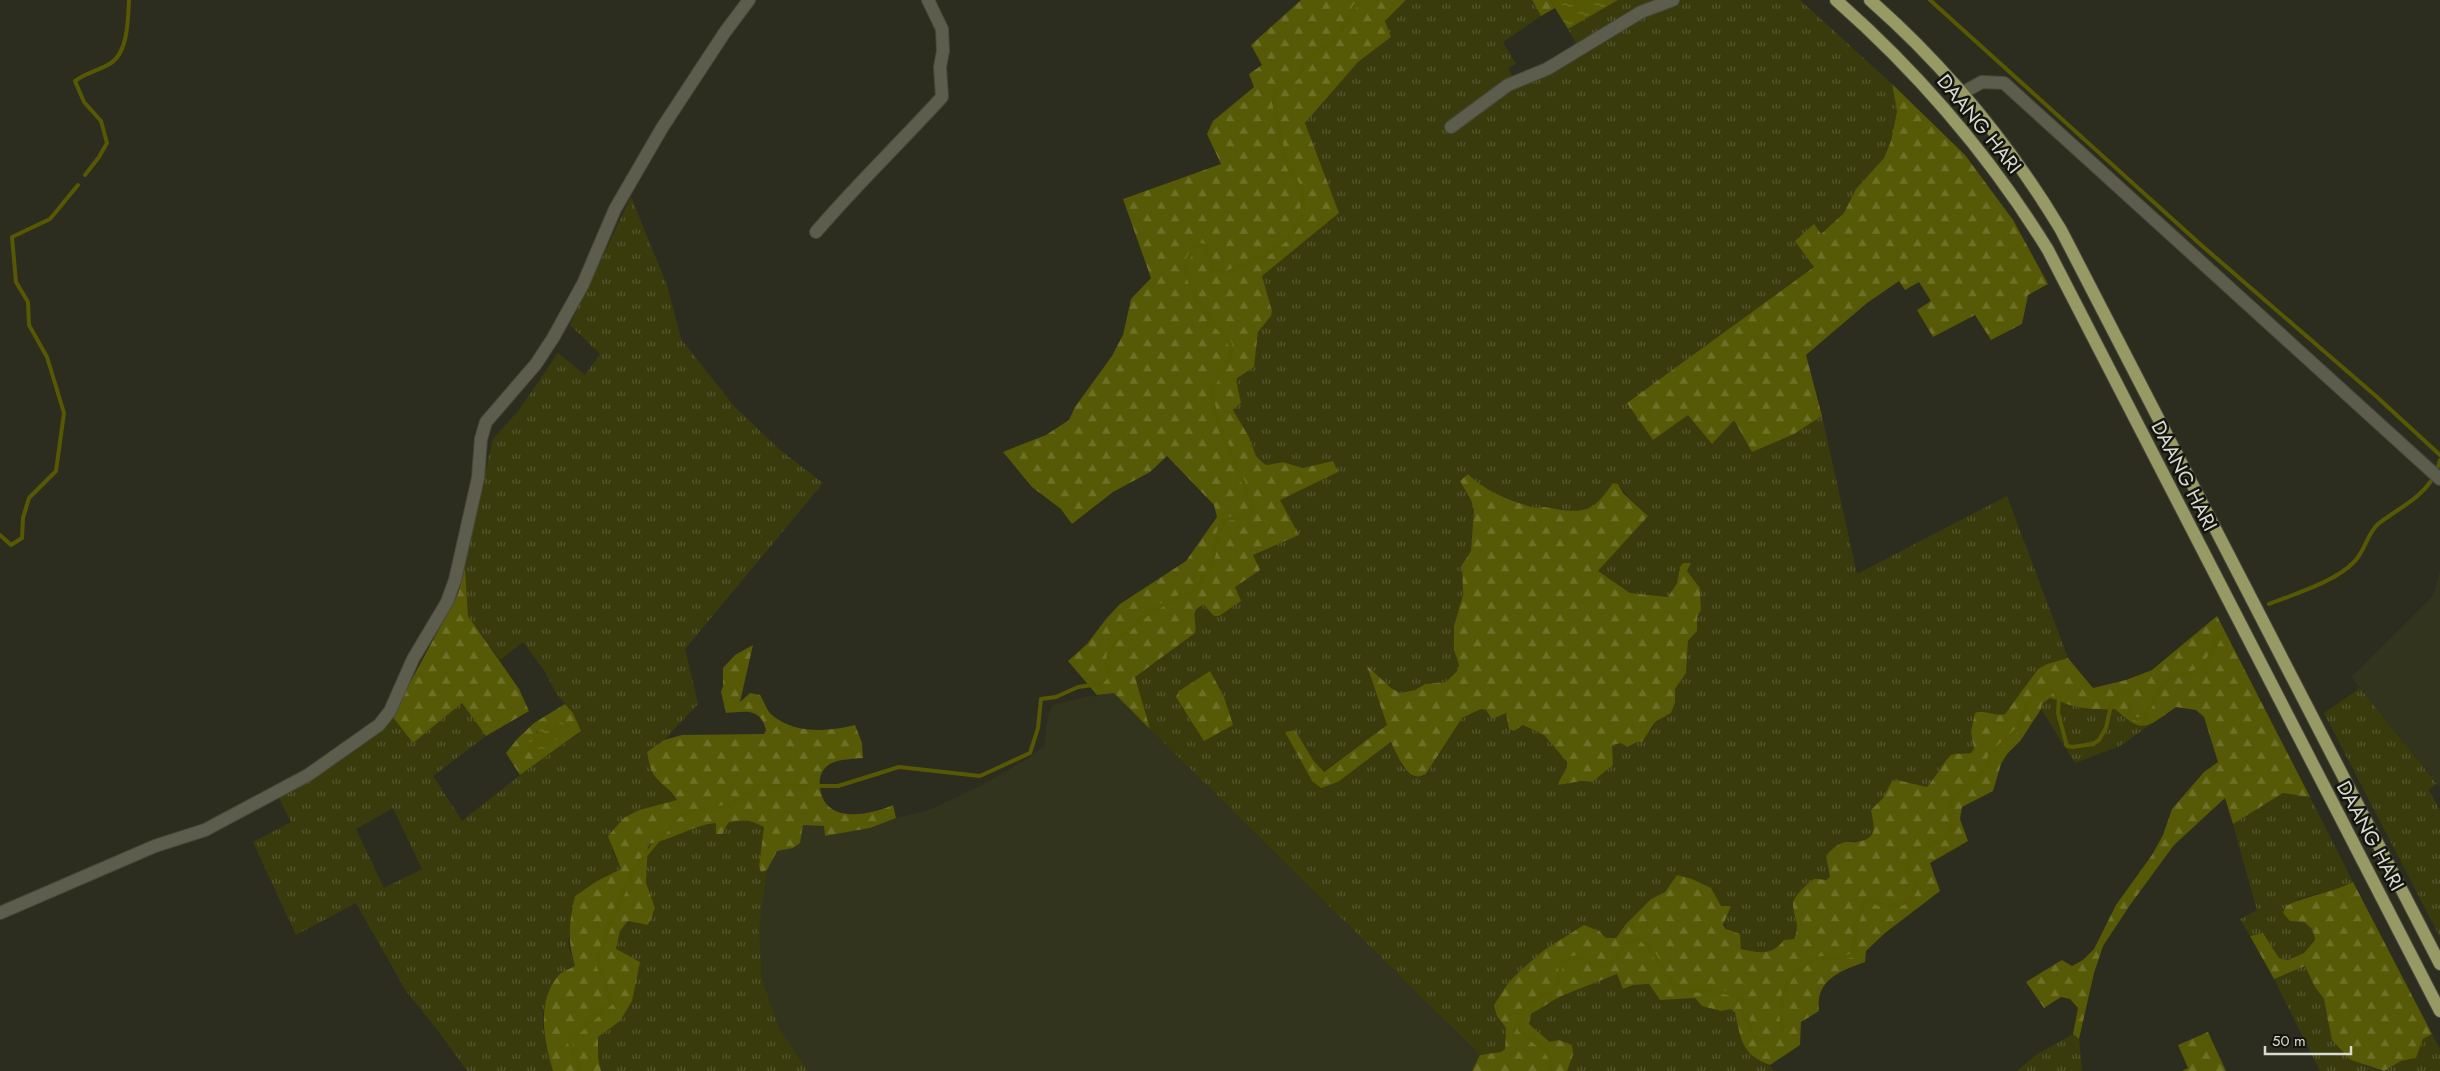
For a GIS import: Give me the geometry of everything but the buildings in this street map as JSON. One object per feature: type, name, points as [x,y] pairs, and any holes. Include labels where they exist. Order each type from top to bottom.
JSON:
[{"type":"main road","name":"DAANG HARI","points":[[1836,0],[1882,41],[1945,107],[2027,216],[2048,250],[2440,1011]]},
{"type":"main road","name":"DAANG HARI","points":[[1870,0],[1894,21],[1962,93],[2013,159],[2061,230],[2440,964]]},
{"type":"main road","points":[[2390,913],[2408,903]]},
{"type":"street","points":[[0,913],[155,846],[205,830],[308,775],[379,725],[390,711],[413,659],[447,602],[456,580],[478,478],[481,439],[486,422],[536,364],[554,338],[583,284],[615,209],[662,128],[748,0]]},
{"type":"street","points":[[816,232],[850,192],[893,151],[942,97],[940,67],[942,30],[928,0]]},
{"type":"street","points":[[1451,127],[1508,85],[1547,69],[1641,12],[1673,0]]},
{"type":"street","points":[[1962,93],[1982,82],[2004,83],[2440,479]]},
{"type":"shaded area","points":[[2440,571],[2440,787],[2351,677],[2433,596]]},
{"type":"shaded area","points":[[1114,693],[1480,1055],[1472,1071],[808,1071],[780,1030],[762,980],[759,929],[767,870],[777,850],[793,848],[803,825],[824,826],[825,836],[870,828],[896,818],[929,810],[980,786],[1024,761],[1044,746],[1048,715],[1053,705],[1085,697]]},
{"type":"green space","points":[[1301,0],[1406,0],[1385,21],[1391,37],[1358,62],[1305,123],[1339,213],[1262,276],[1272,311],[1271,316],[1258,332],[1254,367],[1236,379],[1241,403],[1233,410],[1249,437],[1256,456],[1263,463],[1267,465],[1283,462],[1303,468],[1333,461],[1338,472],[1280,500],[1299,535],[1253,555],[1260,570],[1235,587],[1241,601],[1219,616],[1214,616],[1204,605],[1199,607],[1195,613],[1195,633],[1135,677],[1150,729],[1114,693],[1097,695],[1068,661],[1087,644],[1120,604],[1186,561],[1217,517],[1214,505],[1167,456],[1150,472],[1113,492],[1072,524],[1061,509],[1032,487],[1003,452],[1046,435],[1069,420],[1075,407],[1112,356],[1123,335],[1131,299],[1151,278],[1123,199],[1221,164],[1207,134],[1213,121],[1254,87],[1249,74],[1262,65],[1251,45]]},
{"type":"green space","points":[[1406,0],[1532,0],[1541,16],[1503,42],[1516,64],[1508,68],[1515,81],[1578,47],[1568,29],[1618,0],[1800,0],[1892,84],[1897,111],[1891,141],[1884,158],[1856,189],[1844,213],[1821,234],[1814,267],[1723,334],[1688,415],[1734,419],[1794,434],[1822,416],[1857,574],[2007,496],[2068,658],[2047,664],[2038,669],[2005,714],[2000,716],[1980,711],[1971,732],[1974,749],[1971,753],[1951,755],[1927,787],[1897,780],[1892,781],[1883,798],[1871,810],[1875,826],[1874,835],[1863,841],[1846,841],[1826,856],[1830,877],[1826,880],[1814,879],[1795,898],[1793,909],[1797,929],[1794,939],[1775,950],[1762,954],[1745,950],[1732,939],[1725,923],[1721,906],[1677,875],[1665,892],[1651,899],[1626,924],[1616,938],[1606,938],[1599,931],[1544,950],[1509,982],[1497,1016],[1506,1028],[1505,1049],[1501,1052],[1480,1055],[1150,729],[1135,677],[1195,633],[1195,613],[1199,607],[1204,605],[1214,616],[1253,555],[1280,500],[1333,461],[1303,468],[1283,462],[1267,465],[1263,463],[1256,456],[1249,437],[1233,410],[1241,403],[1236,379],[1254,367],[1258,332],[1271,316],[1272,311],[1262,276],[1339,213],[1305,123],[1358,62],[1391,37],[1385,21]],"holes":[[[1468,474],[1490,491],[1515,502],[1534,507],[1572,511],[1583,510],[1593,506],[1613,483],[1618,484],[1648,516],[1598,571],[1630,593],[1668,597],[1677,583],[1680,567],[1687,571],[1700,588],[1701,610],[1697,617],[1697,631],[1688,641],[1686,673],[1675,689],[1675,703],[1671,713],[1655,722],[1652,729],[1627,747],[1621,743],[1612,745],[1592,782],[1582,781],[1558,785],[1567,762],[1544,735],[1523,725],[1514,731],[1506,713],[1481,709],[1462,718],[1427,774],[1422,777],[1403,768],[1392,742],[1338,782],[1312,781],[1285,732],[1295,730],[1313,760],[1323,772],[1387,725],[1367,667],[1391,688],[1400,693],[1415,690],[1425,684],[1446,682],[1457,671],[1459,665],[1454,650],[1454,626],[1463,595],[1462,565],[1471,552],[1474,510],[1471,500],[1460,481]]]},
{"type":"green space","points":[[1532,0],[1550,0],[1555,8],[1541,16]]},
{"type":"green space","points":[[1892,84],[1965,155],[2013,220],[2048,284],[2028,295],[2022,324],[1991,340],[1975,315],[1933,337],[1917,310],[1931,301],[1919,282],[1905,290],[1899,281],[1867,303],[1806,355],[1822,416],[1794,434],[1752,452],[1734,420],[1712,444],[1688,415],[1653,440],[1627,403],[1814,267],[1795,241],[1814,224],[1821,234],[1844,213],[1856,189],[1884,158],[1891,141],[1897,111]]},
{"type":"green space","points":[[631,197],[667,285],[681,339],[734,406],[780,450],[823,483],[685,649],[698,704],[664,740],[647,752],[658,781],[672,790],[678,800],[639,810],[612,850],[621,869],[597,881],[575,896],[568,944],[575,966],[552,993],[544,1010],[543,1027],[553,1071],[467,1071],[406,991],[356,903],[296,935],[253,842],[291,822],[277,794],[392,716],[413,743],[462,702],[486,736],[433,776],[462,821],[520,775],[581,732],[573,713],[556,693],[544,670],[523,642],[500,660],[468,616],[465,567],[493,439],[519,410],[558,353],[585,375],[600,354],[570,325]],"holes":[[[393,808],[422,869],[384,888],[356,829]]]},
{"type":"green space","points":[[1468,474],[1498,495],[1515,502],[1534,507],[1577,511],[1593,506],[1613,483],[1618,484],[1623,493],[1648,516],[1598,571],[1630,593],[1668,597],[1677,583],[1680,567],[1683,563],[1691,563],[1687,571],[1700,588],[1701,610],[1697,617],[1697,631],[1688,641],[1686,673],[1675,689],[1675,703],[1671,713],[1655,722],[1642,742],[1637,742],[1627,747],[1621,743],[1612,745],[1613,765],[1592,782],[1582,781],[1558,785],[1567,762],[1544,735],[1523,725],[1514,731],[1509,729],[1506,713],[1492,719],[1486,710],[1481,709],[1462,718],[1426,774],[1419,776],[1408,772],[1400,761],[1391,742],[1338,782],[1321,788],[1312,781],[1285,732],[1295,730],[1313,760],[1324,772],[1387,725],[1367,666],[1391,688],[1400,693],[1415,690],[1425,684],[1446,682],[1457,671],[1459,665],[1454,650],[1454,626],[1463,595],[1462,565],[1471,551],[1474,510],[1471,500],[1460,481]]},
{"type":"green space","points":[[465,567],[468,616],[519,689],[529,711],[486,736],[462,703],[413,743],[392,716],[458,594]]},
{"type":"green space","points":[[2217,616],[2310,797],[2283,793],[2233,824],[2225,798],[2174,845],[2103,946],[2094,973],[2079,1039],[2073,1034],[2078,1008],[2070,999],[2061,997],[2044,1008],[2026,982],[2062,960],[2072,966],[2083,960],[2094,949],[2116,905],[2152,855],[2163,835],[2172,809],[2204,772],[2218,762],[2204,717],[2196,710],[2176,707],[2152,724],[2139,726],[2115,709],[2077,707],[2050,698],[2042,704],[2041,709],[2021,740],[2007,754],[2001,764],[1993,791],[1962,807],[1960,819],[1968,841],[1930,863],[1940,891],[1885,933],[1866,951],[1865,962],[1838,973],[1825,984],[1819,1000],[1819,1011],[1801,1022],[1800,1045],[1770,1065],[1748,1051],[1741,1039],[1735,1013],[1731,1009],[1721,1011],[1702,1006],[1695,998],[1660,1000],[1649,984],[1633,985],[1623,989],[1617,974],[1559,997],[1531,1014],[1529,1024],[1550,1042],[1559,1040],[1572,1045],[1573,1055],[1567,1071],[1472,1071],[1480,1055],[1501,1052],[1505,1049],[1506,1028],[1497,1016],[1494,1005],[1509,982],[1544,950],[1584,925],[1599,931],[1606,938],[1616,938],[1626,924],[1651,899],[1665,892],[1677,875],[1692,879],[1711,888],[1721,906],[1731,906],[1723,925],[1726,929],[1740,934],[1741,949],[1765,952],[1775,949],[1784,940],[1794,939],[1797,925],[1793,904],[1798,894],[1814,879],[1826,880],[1830,877],[1826,856],[1842,843],[1863,840],[1872,835],[1874,827],[1871,810],[1883,798],[1892,781],[1897,780],[1927,787],[1951,755],[1971,753],[1974,749],[1971,732],[1975,713],[2005,714],[2038,669],[2047,664],[2068,658],[2093,688],[2126,680],[2152,670]]},
{"type":"green space","points":[[753,645],[740,702],[750,693],[760,695],[772,715],[791,726],[801,728],[823,730],[855,725],[862,743],[863,758],[838,761],[829,764],[824,769],[821,774],[820,788],[824,800],[830,808],[850,814],[873,812],[893,805],[896,818],[870,828],[825,836],[824,826],[803,825],[800,843],[793,848],[777,851],[767,870],[761,872],[759,866],[764,827],[750,821],[742,820],[728,823],[722,834],[716,834],[716,823],[707,824],[665,840],[648,844],[646,883],[655,908],[648,925],[628,921],[620,931],[616,949],[640,962],[632,1001],[620,1021],[598,1037],[598,1057],[601,1071],[553,1071],[545,1035],[544,1010],[551,987],[558,976],[575,966],[570,931],[575,896],[597,881],[621,869],[608,836],[624,818],[639,810],[677,800],[653,773],[647,752],[664,740],[682,735],[764,734],[766,730],[756,714],[751,712],[726,713],[721,692],[723,668],[735,655]]},
{"type":"green space","points":[[1210,671],[1224,697],[1233,725],[1204,741],[1176,697],[1179,691]]},
{"type":"green space","points":[[2360,688],[2437,784],[2429,790],[2440,811],[2440,937],[2324,713]]},
{"type":"green space","points":[[2050,698],[2077,707],[2115,709],[2134,724],[2150,725],[2120,746],[2075,763],[2041,709],[2042,704]]},
{"type":"green space","points":[[565,704],[573,713],[581,731],[520,775],[506,753],[534,723]],"holes":[[[544,729],[553,742],[537,753],[536,732]]]},
{"type":"green space","points":[[2283,793],[2310,797],[2353,882],[2340,888],[2298,899],[2304,922],[2313,930],[2315,940],[2304,953],[2288,960],[2279,958],[2263,933],[2250,936],[2240,919],[2257,910],[2233,824]]},
{"type":"green space","points":[[737,819],[756,822],[764,827],[759,866],[762,872],[767,870],[759,929],[762,980],[780,1030],[808,1071],[601,1071],[598,1057],[598,1037],[620,1021],[616,950],[620,931],[629,921],[647,925],[654,908],[646,883],[648,844],[663,841],[705,824]]},
{"type":"green space","points":[[2353,882],[2432,1034],[2423,1039],[2416,1058],[2401,1061],[2384,1071],[2351,1060],[2332,1040],[2324,999],[2315,987],[2305,966],[2274,979],[2250,936],[2263,933],[2279,958],[2288,960],[2304,953],[2315,940],[2313,930],[2304,922],[2290,921],[2283,913],[2286,906]]},
{"type":"green space","points":[[2305,966],[2315,987],[2324,999],[2328,1017],[2351,1060],[2380,1071],[2320,1071],[2274,979]]},
{"type":"green space","points":[[1617,974],[1633,985],[1649,984],[1660,1000],[1695,998],[1715,1010],[1731,1009],[1735,1015],[1745,1046],[1758,1059],[1770,1066],[1773,1071],[1567,1071],[1573,1055],[1550,1042],[1529,1024],[1531,1014],[1559,997]]},
{"type":"green space","points":[[2208,1032],[2226,1071],[2182,1071],[2188,1068],[2178,1045]]},
{"type":"green space","points":[[2073,1034],[2079,1039],[2082,1071],[2017,1071],[2036,1055]]},
{"type":"green space","points":[[2432,1034],[2440,1049],[2440,1071],[2384,1071],[2401,1061],[2416,1058],[2423,1039]]},
{"type":"water","points":[[1550,0],[1618,0],[1568,29]]},
{"type":"water","points":[[562,722],[566,726],[552,744],[537,753],[532,754],[527,750],[530,739],[534,734],[550,725]]},
{"type":"waterway","points":[[85,175],[107,143],[101,121],[84,102],[75,81],[106,66],[117,58],[126,34],[129,0]]},
{"type":"waterway","points":[[580,1071],[569,1040],[611,1003],[597,961],[616,909],[634,869],[679,815],[729,806],[759,786],[838,786],[899,767],[980,776],[1030,753],[1038,728],[1041,699],[1056,697],[1078,687],[1100,684],[1107,676],[1109,651],[1113,643],[1146,615],[1167,602],[1196,590],[1211,566],[1220,527],[1227,519],[1245,516],[1253,511],[1244,483],[1220,428],[1212,399],[1214,384],[1230,359],[1230,344],[1198,301],[1185,265],[1194,247],[1200,245],[1205,246],[1213,269],[1226,273],[1269,253],[1291,235],[1302,219],[1303,195],[1283,156],[1274,101],[1276,89],[1298,77],[1305,60],[1333,42],[1344,27],[1355,6],[1362,0]]},
{"type":"waterway","points":[[1930,0],[2200,244],[2377,397],[2440,455]]},
{"type":"waterway","points":[[0,535],[11,545],[22,538],[23,518],[29,498],[56,471],[64,413],[47,357],[29,325],[28,302],[16,282],[12,237],[50,219],[78,185]]},
{"type":"waterway","points":[[2438,467],[2440,460]]},
{"type":"waterway","points":[[2269,604],[2314,587],[2346,569],[2358,558],[2374,528],[2413,499],[2431,481]]},
{"type":"waterway","points":[[1549,1071],[1552,1069],[1552,1062],[1546,1051],[1520,1030],[1520,1017],[1525,1007],[1555,987],[1559,978],[1560,966],[1567,960],[1578,958],[1600,966],[1607,965],[1613,961],[1625,944],[1629,941],[1640,939],[1650,948],[1665,973],[1675,984],[1691,990],[1728,993],[1735,996],[1744,1007],[1752,1036],[1761,1041],[1780,1035],[1782,1000],[1791,978],[1802,966],[1809,962],[1817,959],[1844,958],[1854,954],[1856,925],[1864,902],[1873,901],[1886,906],[1893,906],[1899,905],[1910,898],[1917,886],[1909,875],[1906,862],[1913,852],[1947,837],[1952,830],[1950,803],[1955,796],[1979,776],[1986,767],[1991,754],[2018,729],[2030,699],[2044,692],[2054,691],[2059,698],[2058,713],[2067,746],[2093,744],[2099,740],[2106,728],[2112,701],[2119,692],[2127,690],[2130,696],[2130,714],[2136,719],[2143,719],[2162,686],[2175,676],[2196,672],[2203,667],[2223,634]]}]
